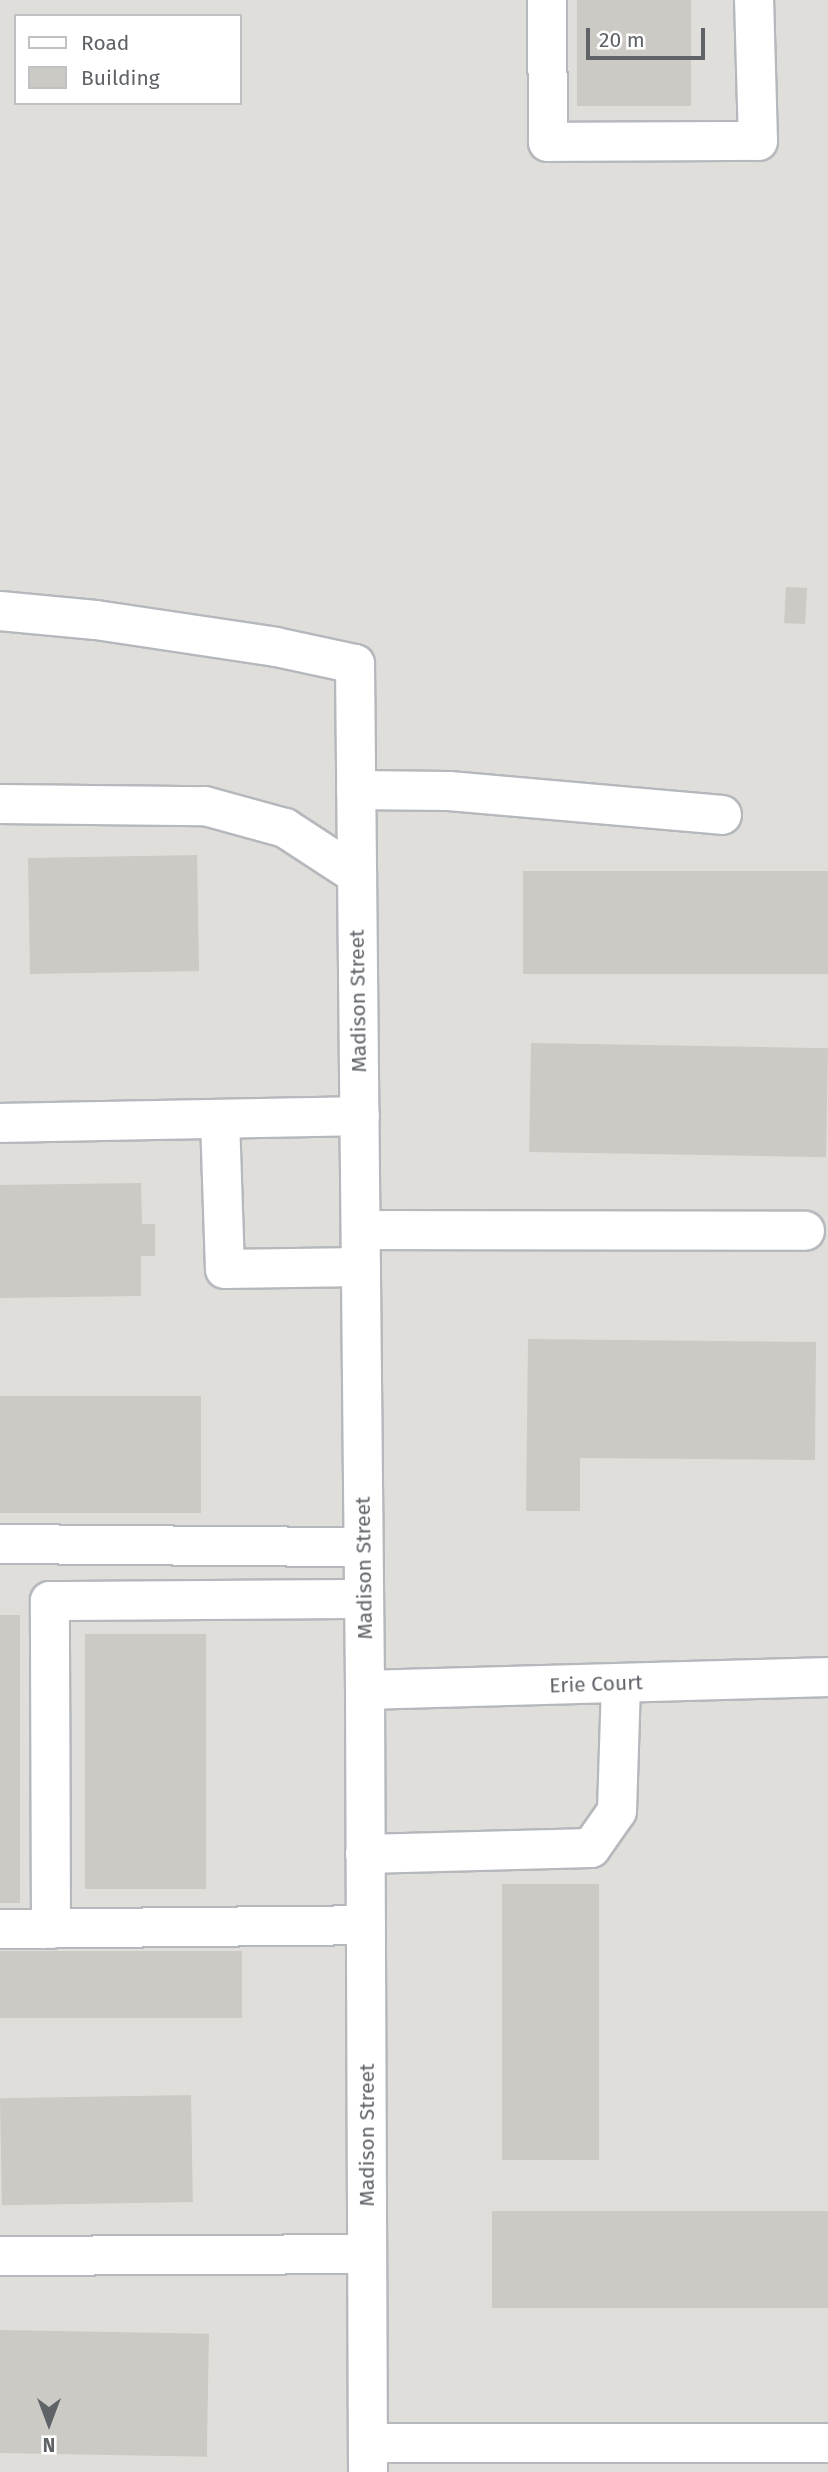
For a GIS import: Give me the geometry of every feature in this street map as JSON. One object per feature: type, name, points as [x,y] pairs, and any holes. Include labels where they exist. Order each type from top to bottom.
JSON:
[{"type":"street","points":[[547,0],[548,142],[758,141],[754,0]]},
{"type":"street","name":"Madison Street","points":[[0,611],[96,620],[276,647],[355,664],[365,1690],[368,2457]]},
{"type":"street","points":[[356,790],[449,791],[722,815]]},
{"type":"street","points":[[0,804],[205,806],[285,828],[357,875]]},
{"type":"street","points":[[0,1123],[359,1116]]},
{"type":"street","points":[[220,1119],[225,1269],[361,1267]]},
{"type":"street","points":[[360,1230],[805,1231]]},
{"type":"street","points":[[0,1545],[363,1547]]},
{"type":"street","points":[[51,1929],[50,1601],[364,1599]]},
{"type":"street","name":"Erie Court","points":[[365,1690],[828,1677]]},
{"type":"street","points":[[365,1854],[591,1848],[617,1811],[621,1683]]},
{"type":"street","points":[[0,1929],[366,1925]]},
{"type":"street","points":[[0,2256],[367,2254]]},
{"type":"street","points":[[368,2457],[828,2443]]},
{"type":"shaded area","points":[[0,0],[828,0],[828,2472],[0,2472]]},
{"type":"building","points":[[577,0],[691,0],[691,106],[577,106]]},
{"type":"building","points":[[786,587],[807,588],[805,624],[784,623]]},
{"type":"building","points":[[197,855],[199,971],[30,974],[28,858]]},
{"type":"building","points":[[523,871],[828,871],[828,974],[523,974]]},
{"type":"building","points":[[531,1043],[828,1048],[826,1157],[529,1152]]},
{"type":"building","points":[[141,1183],[142,1224],[155,1224],[155,1256],[141,1256],[141,1296],[0,1298],[0,1185]]},
{"type":"building","points":[[528,1339],[816,1342],[815,1460],[580,1458],[580,1511],[526,1511]]},
{"type":"building","points":[[0,1396],[201,1396],[201,1513],[0,1513]]},
{"type":"building","points":[[0,1615],[20,1615],[20,1903],[0,1903]]},
{"type":"building","points":[[85,1634],[206,1634],[206,1889],[85,1889]]},
{"type":"building","points":[[502,1884],[599,1884],[599,2160],[502,2160]]},
{"type":"building","points":[[0,1951],[242,1951],[242,2018],[0,2018]]},
{"type":"building","points":[[191,2095],[193,2202],[2,2205],[0,2098]]},
{"type":"building","points":[[492,2211],[828,2211],[828,2308],[492,2308]]},
{"type":"building","points":[[0,2330],[209,2334],[207,2457],[0,2453]]}]
